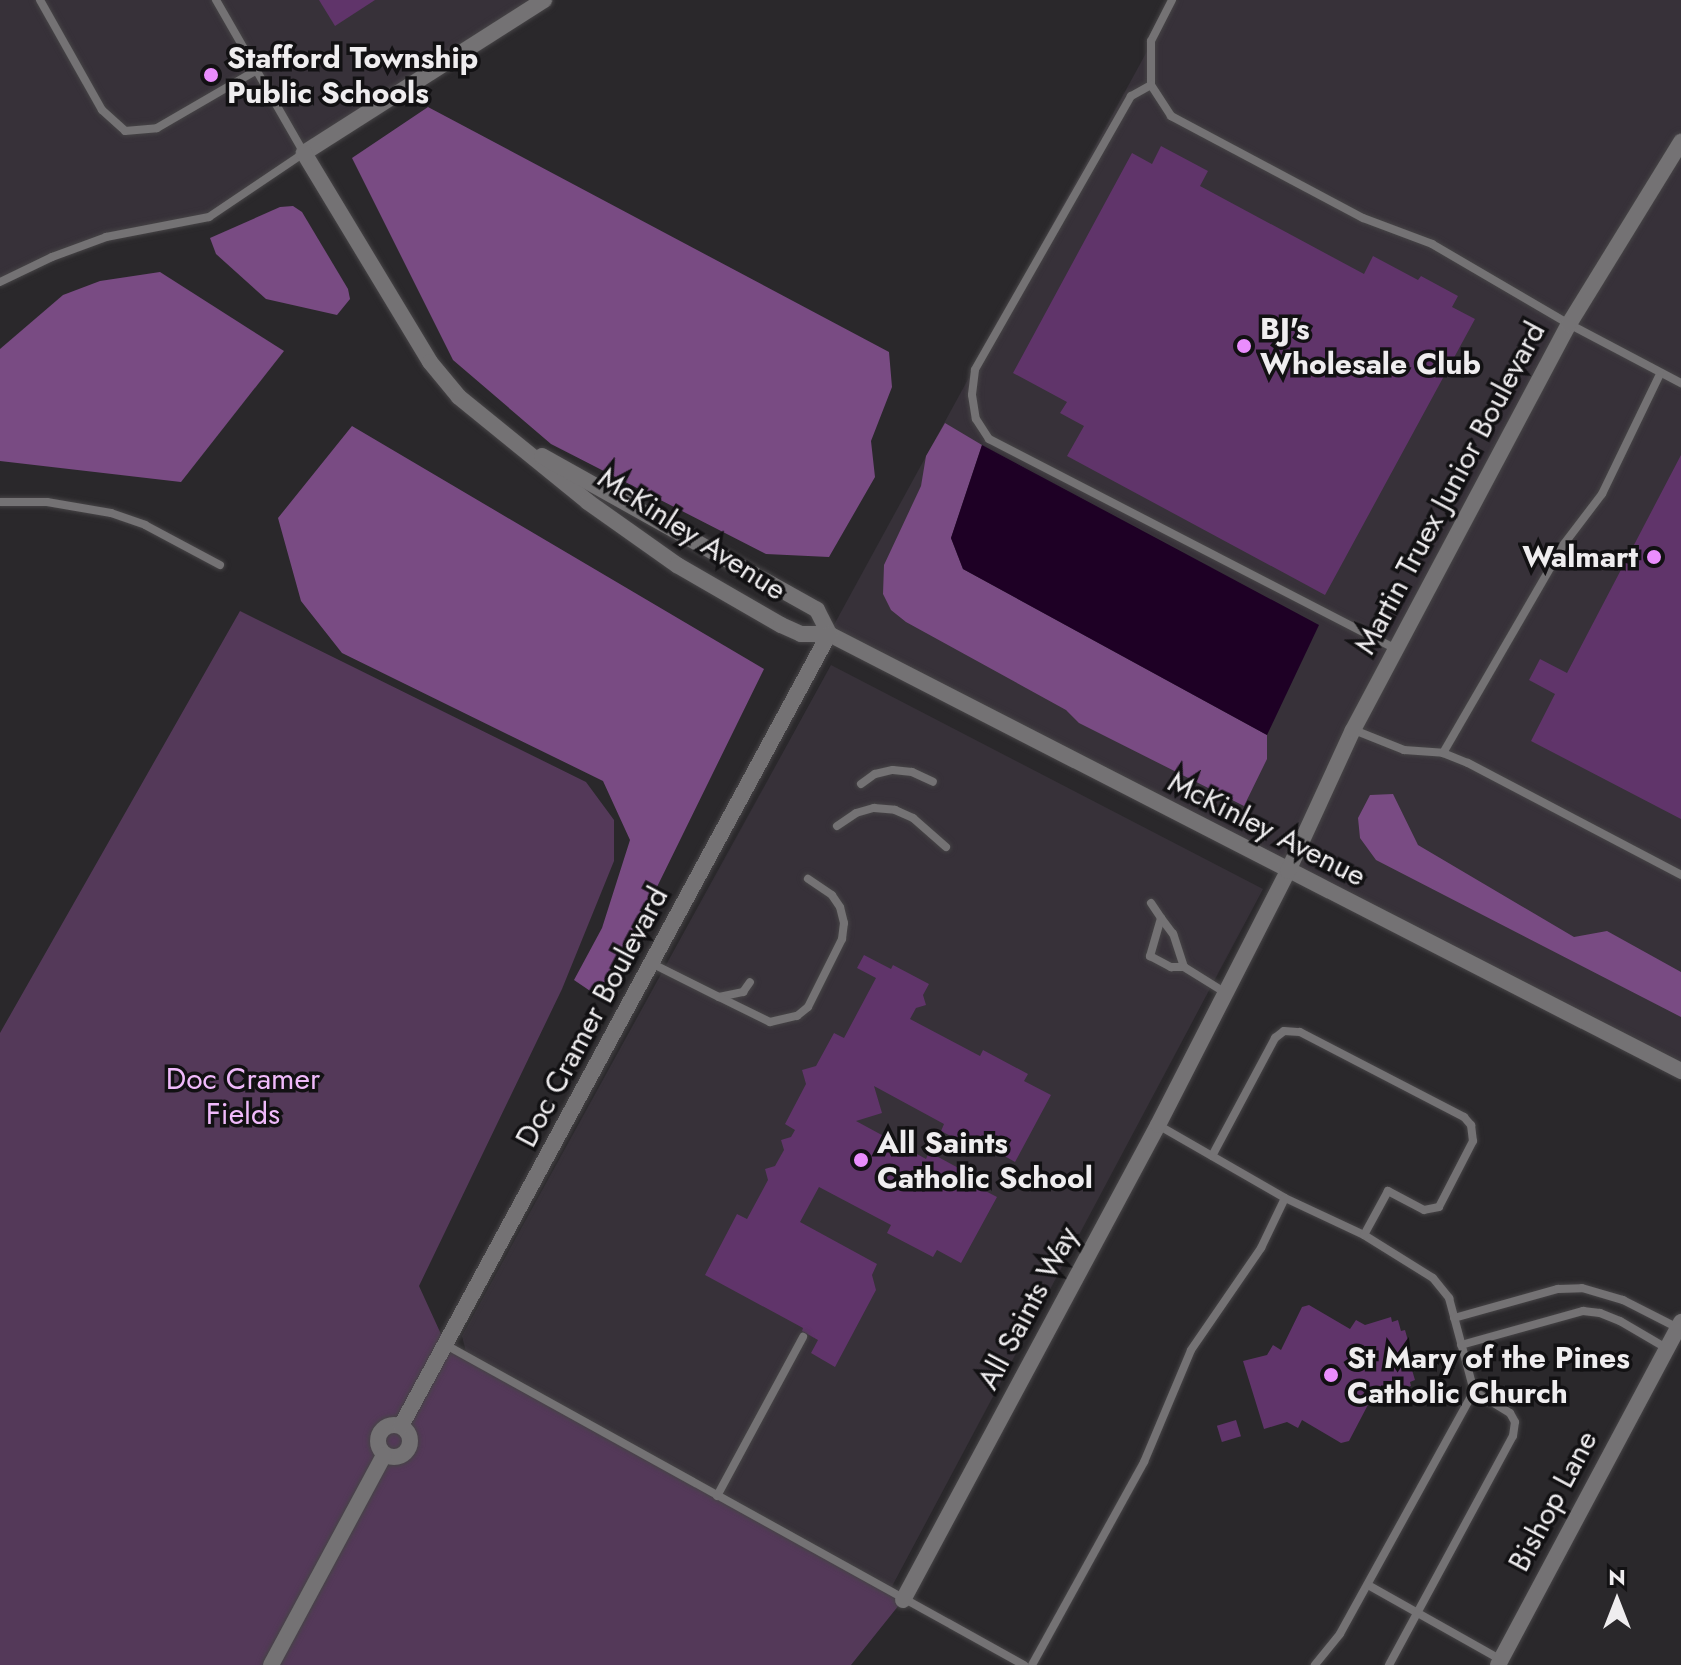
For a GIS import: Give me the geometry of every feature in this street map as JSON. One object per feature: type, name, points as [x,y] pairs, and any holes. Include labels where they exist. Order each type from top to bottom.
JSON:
[{"type":"street","points":[[304,153],[544,0]]},
{"type":"street","name":"Martin Truex Junior Boulevard","points":[[1288,871],[1353,730],[1569,324],[1681,142]]},
{"type":"street","name":"McKinley Avenue","points":[[304,153],[430,362],[459,397],[588,502],[677,565],[801,634],[829,634],[1681,1071]]},
{"type":"street","name":"McKinley Avenue","points":[[497,429],[817,610],[829,634]]},
{"type":"street","name":"Doc Cramer Boulevard","points":[[271,1665],[384,1455],[392,1458],[406,1451],[409,1439],[401,1426],[829,634]]},
{"type":"street","name":"All Saints Way","points":[[903,1600],[1158,1125],[1288,871]]},
{"type":"street","name":"Bishop Lane","points":[[1499,1662],[1679,1325]]},
{"type":"lane","points":[[40,0],[102,110],[125,131],[157,128],[257,70]]},
{"type":"lane","points":[[0,282],[52,257],[106,237],[209,217],[304,153],[216,0]]},
{"type":"lane","points":[[1172,0],[1151,41],[1151,85],[1171,116],[1363,218],[1432,244],[1569,324],[1681,383]]},
{"type":"lane","points":[[1151,85],[1131,96],[975,370],[972,395],[976,419],[989,439],[1396,649]]},
{"type":"lane","points":[[1443,753],[1564,544],[1602,494],[1660,374]]},
{"type":"lane","points":[[0,502],[47,502],[111,513],[145,525],[220,565]]},
{"type":"lane","points":[[1353,730],[1404,750],[1443,753],[1681,875]]},
{"type":"lane","points":[[861,784],[875,774],[893,770],[912,772],[933,782]]},
{"type":"lane","points":[[837,826],[856,813],[874,808],[895,810],[913,818],[946,847]]},
{"type":"lane","points":[[653,964],[770,1022],[797,1016],[808,1007],[842,939],[844,923],[840,907],[832,895],[808,879]]},
{"type":"lane","points":[[1151,903],[1173,934],[1184,967]]},
{"type":"lane","points":[[1161,918],[1150,956],[1171,967],[1184,967],[1227,993]]},
{"type":"lane","points":[[719,997],[743,992],[750,982]]},
{"type":"lane","points":[[1212,1156],[1275,1038],[1289,1030],[1300,1032],[1464,1117],[1473,1130],[1472,1145],[1439,1207],[1429,1211],[1420,1209],[1388,1191],[1364,1235]]},
{"type":"lane","points":[[1158,1125],[1285,1198],[1364,1235],[1443,1287],[1474,1391],[1510,1413],[1515,1432],[1389,1665]]},
{"type":"lane","points":[[1032,1665],[1144,1462],[1191,1350],[1253,1260],[1285,1198]]},
{"type":"lane","points":[[1454,1318],[1558,1289],[1582,1288],[1623,1300],[1679,1325]]},
{"type":"lane","points":[[1461,1345],[1583,1311],[1600,1313],[1620,1321],[1667,1349]]},
{"type":"lane","points":[[717,1496],[803,1337]]},
{"type":"lane","points":[[446,1345],[1024,1665]]},
{"type":"lane","points":[[1315,1665],[1340,1634],[1474,1391]]},
{"type":"lane","points":[[1368,1585],[1499,1662]]},
{"type":"shaded area","name":"Stafford Township Public Schools","points":[[0,0],[542,0],[209,217],[72,249],[0,284]]},
{"type":"shaded area","points":[[1175,0],[1681,0],[1681,1074],[829,634]]},
{"type":"shaded area","points":[[428,107],[889,352],[892,387],[871,441],[875,477],[829,557],[766,554],[551,444],[453,360],[352,158]]},
{"type":"shaded area","points":[[293,206],[302,212],[348,289],[350,299],[337,315],[266,299],[216,254],[210,238],[280,207]]},
{"type":"shaded area","points":[[160,272],[284,351],[181,482],[0,461],[0,349],[63,295],[100,281]]},
{"type":"shaded area","points":[[945,423],[982,445],[951,538],[963,569],[1267,735],[1267,759],[1244,806],[1079,723],[1066,710],[906,622],[891,610],[883,594],[884,565],[921,486],[926,456]]},
{"type":"shaded area","points":[[352,426],[764,669],[602,999],[574,980],[602,928],[630,840],[603,781],[342,653],[301,601],[278,518]]},
{"type":"shaded area","points":[[982,445],[1319,625],[1267,735],[963,569],[951,538]]},
{"type":"shaded area","points":[[831,665],[1263,889],[889,1592],[467,1356],[462,1336]]},
{"type":"shaded area","points":[[1393,794],[1418,845],[1574,937],[1607,931],[1681,972],[1681,1017],[1376,860],[1360,838],[1358,818],[1370,795]]},
{"type":"green space","name":"Doc Cramer Fields","points":[[240,611],[586,782],[614,820],[614,861],[562,989],[419,1286],[446,1345],[903,1600],[851,1665],[0,1665],[0,1033]]},
{"type":"building","points":[[319,0],[375,0],[335,26]]},
{"type":"building","name":"BJ's Wholesale Club","points":[[1161,146],[1208,171],[1200,186],[1364,274],[1373,256],[1418,280],[1421,276],[1458,296],[1452,307],[1475,319],[1325,595],[1067,456],[1084,426],[1060,413],[1067,402],[1013,373],[1132,153],[1152,164]]},
{"type":"building","name":"Walmart","points":[[1681,455],[1681,819],[1531,741],[1555,694],[1529,680],[1540,659],[1567,673]]},
{"type":"building","name":"All Saints Catholic School","points":[[864,955],[891,969],[893,965],[929,984],[923,995],[926,1005],[916,1008],[910,1019],[980,1056],[983,1050],[1028,1074],[1024,1081],[1051,1095],[1015,1162],[989,1147],[985,1154],[941,1131],[944,1124],[874,1086],[882,1113],[856,1121],[926,1159],[929,1152],[975,1177],[972,1184],[997,1197],[961,1263],[937,1250],[933,1257],[887,1233],[891,1225],[819,1187],[800,1222],[877,1264],[872,1275],[876,1290],[835,1367],[811,1353],[818,1340],[802,1331],[803,1328],[705,1275],[737,1214],[747,1219],[768,1180],[765,1169],[775,1166],[784,1150],[781,1140],[791,1137],[795,1130],[785,1124],[806,1084],[802,1070],[816,1066],[834,1033],[844,1038],[876,978],[857,968]]},
{"type":"building","name":"St Mary of the Pines Catholic Church","points":[[1309,1305],[1350,1329],[1356,1320],[1365,1325],[1391,1317],[1392,1322],[1398,1320],[1401,1331],[1405,1330],[1416,1369],[1412,1370],[1415,1380],[1410,1382],[1411,1386],[1385,1394],[1380,1404],[1371,1399],[1349,1441],[1341,1443],[1302,1420],[1298,1428],[1287,1422],[1264,1429],[1243,1361],[1267,1355],[1273,1345],[1281,1350],[1302,1307]]},
{"type":"building","points":[[1236,1420],[1241,1436],[1222,1442],[1217,1426]]},
{"type":"place","name":"Stafford Township Public Schools","points":[[211,75]]},
{"type":"place","name":"BJ's Wholesale Club","points":[[1244,346]]},
{"type":"place","name":"Walmart","points":[[1654,557]]},
{"type":"place","name":"All Saints Catholic School","points":[[861,1160]]},
{"type":"place","name":"St Mary of the Pines Catholic Church","points":[[1331,1375]]}]
